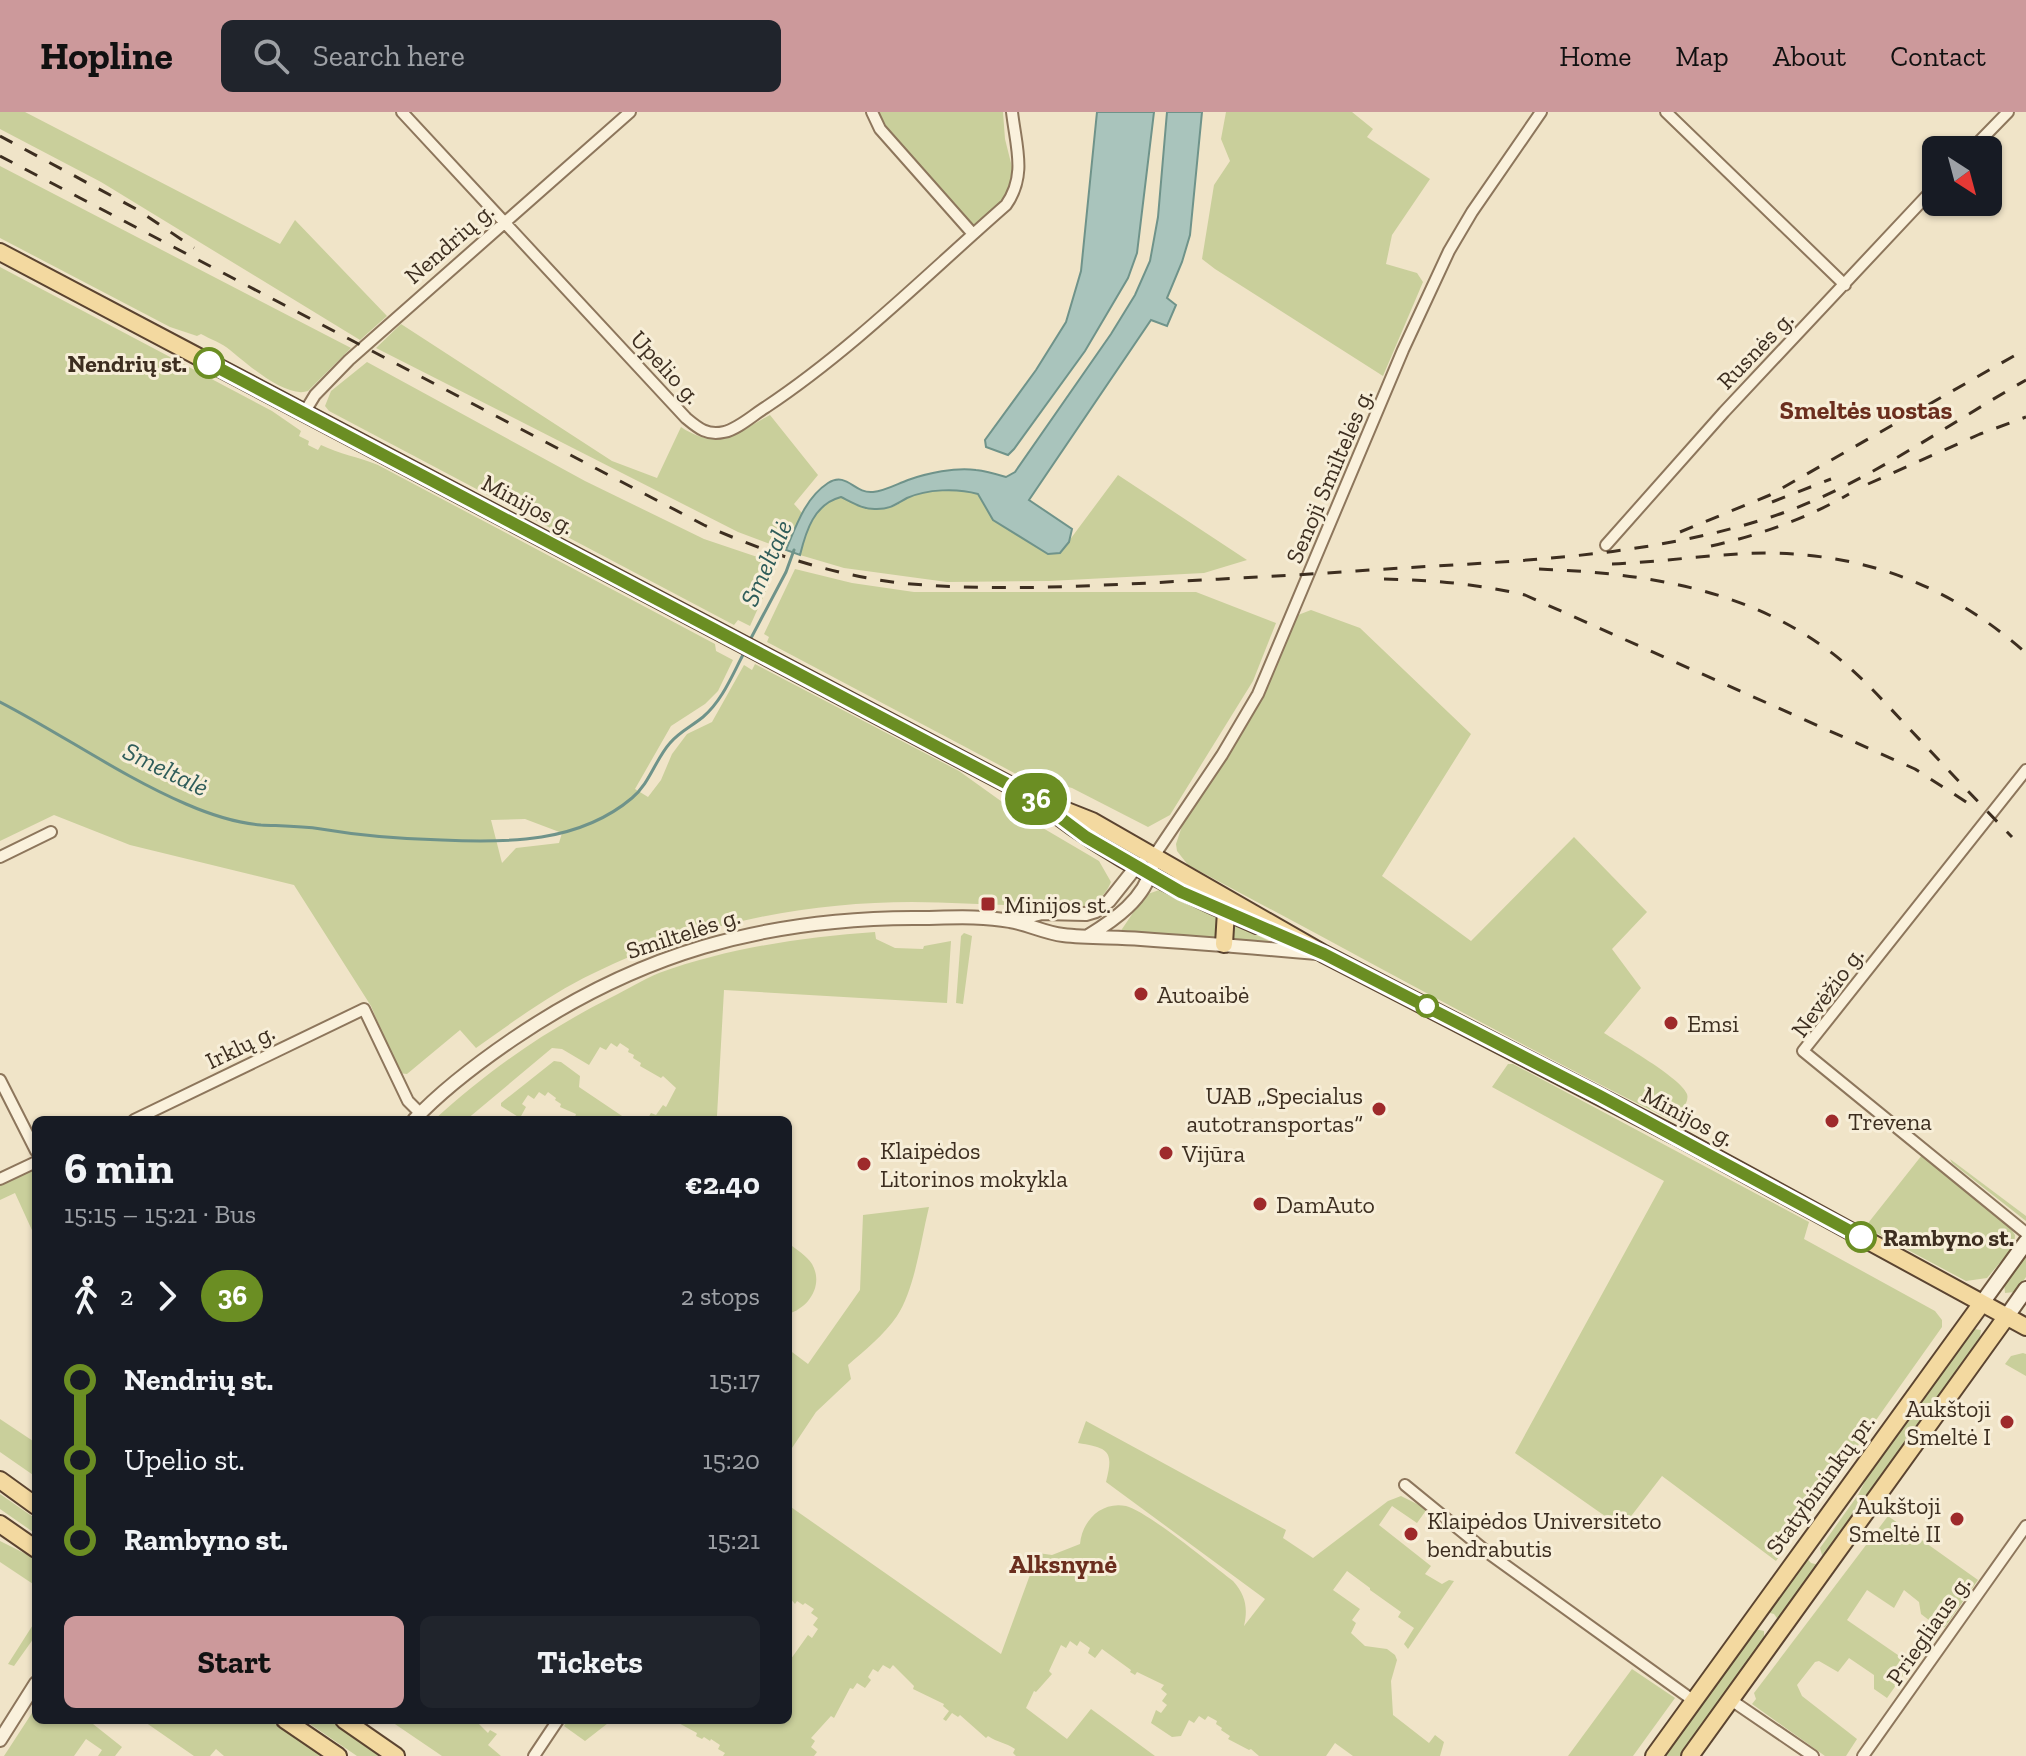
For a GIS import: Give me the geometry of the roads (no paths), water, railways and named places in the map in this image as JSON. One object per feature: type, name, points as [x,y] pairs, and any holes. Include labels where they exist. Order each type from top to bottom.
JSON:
[{"type":"main road","name":"Minijos g.","points":[[0,252],[1034,798],[1092,821],[1324,954],[1664,1130],[2026,1327]]},
{"type":"main road","name":"Minijos g.","points":[[1034,798],[1086,837],[1181,892],[1324,954]]},
{"type":"main road","points":[[1224,944],[1226,911]]},
{"type":"main road","name":"Statybininkų pr.","points":[[1654,1756],[2026,1242]]},
{"type":"main road","points":[[1690,1756],[2026,1289]]},
{"type":"main road","points":[[0,1480],[32,1503]]},
{"type":"main road","points":[[0,1524],[32,1546]]},
{"type":"main road","points":[[1806,1544],[1814,1559],[1829,1563]]},
{"type":"main road","points":[[1752,1620],[1768,1623],[1775,1638]]},
{"type":"main road","points":[[291,1724],[338,1756]]},
{"type":"main road","points":[[350,1724],[396,1756]]},
{"type":"street","name":"Upelio g.","points":[[402,112],[686,418],[711,434],[727,432],[794,388],[852,342],[1006,205],[1016,191],[1019,176],[1012,112]]},
{"type":"street","name":"Nendrių g.","points":[[304,413],[315,395],[349,360],[630,112]]},
{"type":"street","points":[[872,112],[880,129],[973,234]]},
{"type":"street","name":"Senoji Smiltelės g.","points":[[1154,856],[1222,755],[1258,694],[1403,350],[1449,251],[1541,112]]},
{"type":"street","points":[[1666,112],[1845,285]]},
{"type":"street","points":[[1985,136],[2008,112]]},
{"type":"street","name":"Rusnės g.","points":[[1606,545],[1724,412],[1922,201]]},
{"type":"street","name":"Nevėžio g.","points":[[2026,770],[1803,1051],[2026,1233]]},
{"type":"street","points":[[0,857],[51,832]]},
{"type":"street","points":[[1088,936],[1125,911],[1143,871],[1154,856]]},
{"type":"street","points":[[1009,921],[1042,913],[1086,914],[1096,911],[1143,871]]},
{"type":"street","name":"Smiltelės g.","points":[[418,1116],[487,1058],[569,1003],[642,966],[684,952],[741,936],[812,923],[912,918],[1009,921]]},
{"type":"street","points":[[1009,921],[1061,935],[1224,944],[1324,954]]},
{"type":"street","name":"Irklų g.","points":[[142,1116],[364,1009],[416,1116]]},
{"type":"street","points":[[0,1080],[32,1143]]},
{"type":"street","points":[[0,1179],[32,1164]]},
{"type":"street","points":[[1405,1485],[1487,1552],[1694,1701]]},
{"type":"street","name":"Priegliaus g.","points":[[1863,1756],[2026,1526]]},
{"type":"street","points":[[0,1740],[32,1689]]},
{"type":"street","points":[[1731,1700],[1813,1756]]},
{"type":"street","points":[[534,1756],[555,1724]]},
{"type":"water","points":[[1097,112],[1154,112],[1137,253],[1128,278],[1085,351],[1008,455],[986,447],[985,440],[1036,370],[1066,322],[1081,271]]},
{"type":"water","points":[[1167,112],[1202,112],[1190,235],[1167,298],[1176,305],[1167,326],[1151,320],[1029,500],[1072,529],[1069,542],[1060,553],[1048,554],[993,520],[978,494],[952,490],[915,495],[882,509],[863,507],[841,497],[818,512],[808,528],[800,555],[786,550],[807,504],[820,489],[835,480],[873,492],[942,471],[968,469],[1006,477],[1015,472],[1111,334],[1135,295],[1150,261],[1158,217]]},
{"type":"waterway","name":"Smeltalė","points":[[750,640],[786,572],[794,550]]},
{"type":"waterway","name":"Smeltalė","points":[[0,702],[162,793],[232,820],[397,838],[517,840],[566,832],[589,824],[632,798],[670,743],[716,703],[745,651]]},
{"type":"railway","points":[[0,136],[138,210],[194,248]]},
{"type":"railway","points":[[0,156],[704,525],[800,562],[901,583],[994,588],[1149,583],[1513,561],[1669,543],[1771,517],[1838,490],[2026,380]]},
{"type":"railway","points":[[1680,532],[1770,495],[2026,349]]},
{"type":"railway","points":[[1868,484],[2026,417]]},
{"type":"railway","points":[[1772,502],[1831,479]]},
{"type":"railway","points":[[1711,546],[1782,525],[1849,494]]},
{"type":"railway","points":[[1612,564],[1770,553],[1842,560],[1876,568],[1939,593],[1969,610],[2026,653]]},
{"type":"railway","points":[[1539,569],[1612,574],[1684,586],[1753,608],[1786,624],[1830,651],[1863,680],[2012,837]]},
{"type":"railway","points":[[1384,579],[1455,583],[1525,595],[1915,769],[1974,807]]},
{"type":"place","name":"Nendrių st.","points":[[209,363]]},
{"type":"place","name":"Minijos st.","points":[[988,904]]},
{"type":"place","name":"Autoaibė","points":[[1141,994]]},
{"type":"place","name":"Emsi","points":[[1671,1023]]},
{"type":"place","name":"UAB „Specialus autotransportas“","points":[[1379,1109]]},
{"type":"place","name":"Trevena","points":[[1832,1121]]},
{"type":"place","name":"Vijūra","points":[[1166,1153]]},
{"type":"place","name":"Klaipėdos Litorinos mokykla","points":[[864,1164]]},
{"type":"place","name":"DamAuto","points":[[1260,1204]]},
{"type":"place","name":"Rambyno st.","points":[[1861,1237]]},
{"type":"place","name":"Aukštoji Smeltė I","points":[[2007,1422]]},
{"type":"place","name":"Aukštoji Smeltė II","points":[[1957,1519]]},
{"type":"place","name":"Klaipėdos Universiteto bendrabutis","points":[[1411,1534]]},
{"type":"district","name":"Smeltės uostas","points":[[1866,410]]},
{"type":"district","name":"Alksnynė","points":[[1063,1564]]}]
